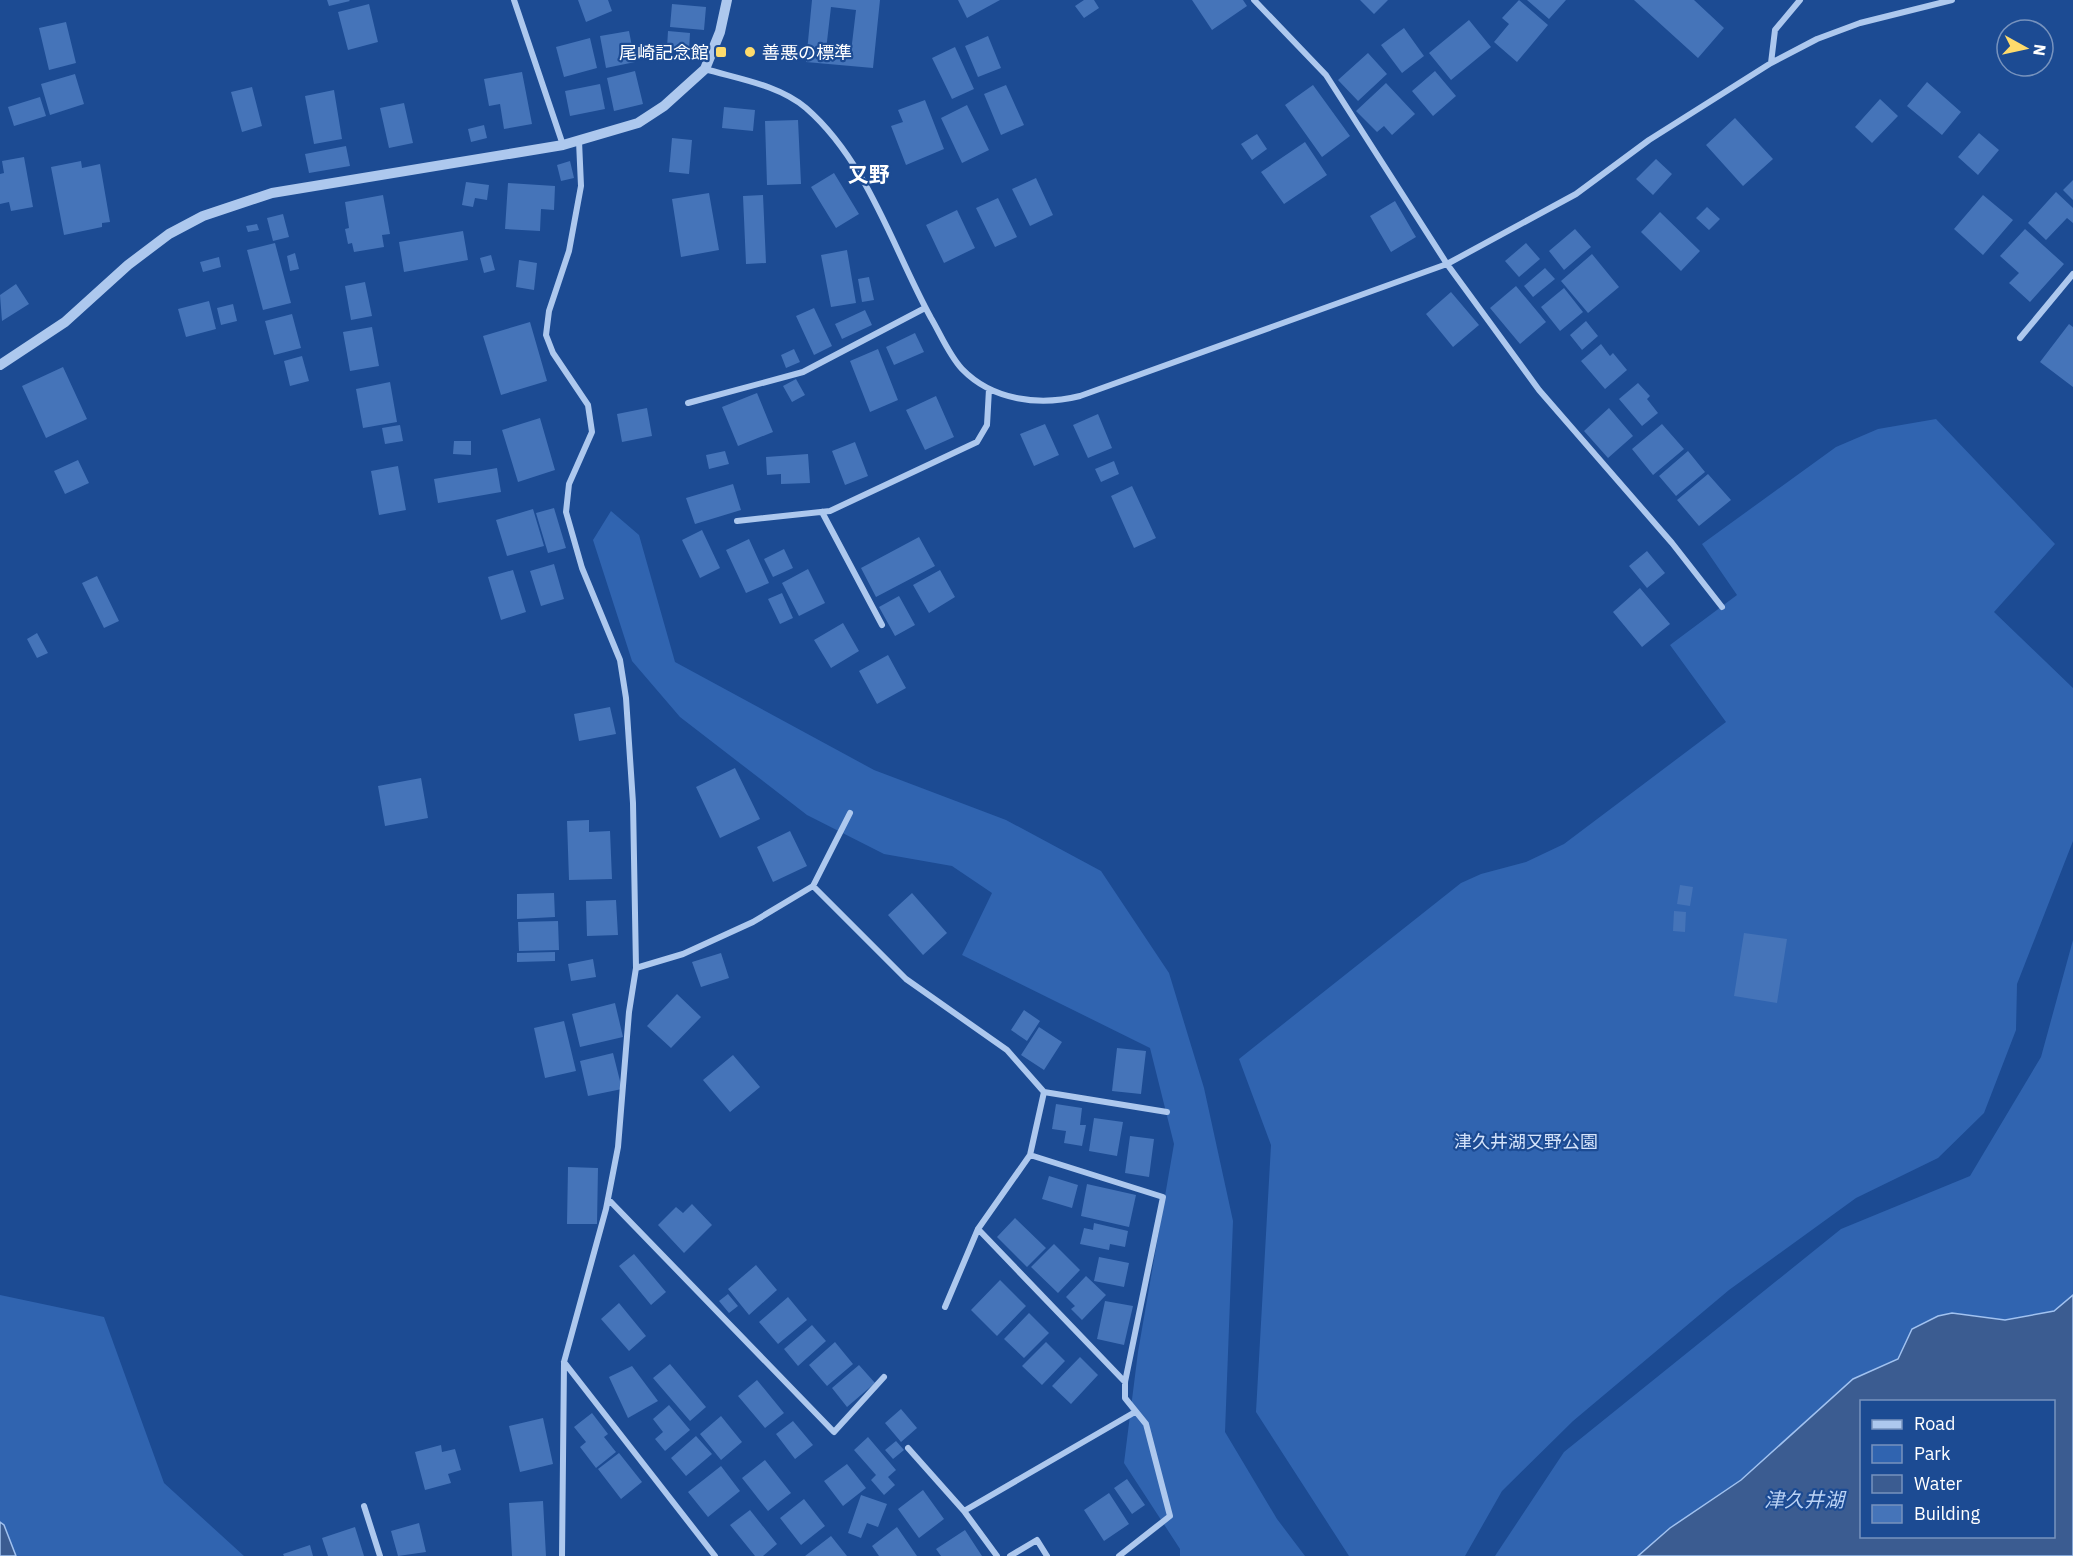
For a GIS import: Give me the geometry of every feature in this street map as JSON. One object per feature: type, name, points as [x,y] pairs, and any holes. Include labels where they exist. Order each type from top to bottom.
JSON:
[{"type":"street","points":[[514,0],[563,145]]},
{"type":"street","points":[[0,365],[65,322],[128,265],[169,234],[203,216],[272,193],[563,145],[638,123],[664,106],[705,69],[720,32],[727,0]]},
{"type":"street","points":[[1254,0],[1326,75],[1447,264],[1539,390],[1672,543],[1722,607]]},
{"type":"street","points":[[1771,63],[1775,30],[1800,0]]},
{"type":"street","points":[[705,69],[785,94],[808,110],[838,143],[866,186],[925,308],[955,361],[964,371],[990,389],[1039,403],[1080,396],[1447,264],[1576,194],[1649,140],[1771,63],[1817,39],[1860,23],[1952,0]]},
{"type":"street","points":[[562,1556],[564,1362],[608,1199],[618,1147],[629,1011],[636,968],[633,803],[626,698],[620,660],[582,568],[566,512],[569,484],[592,432],[588,405],[553,353],[546,335],[549,311],[569,251],[581,186],[579,141]]},
{"type":"street","points":[[2020,338],[2073,274]]},
{"type":"street","points":[[688,403],[803,372],[925,308]]},
{"type":"street","points":[[737,521],[830,511],[977,442],[987,425],[990,389]]},
{"type":"street","points":[[822,512],[882,625]]},
{"type":"street","points":[[636,968],[682,954],[753,922],[813,886],[850,813]]},
{"type":"street","points":[[813,886],[906,979],[1006,1050],[1044,1092],[1167,1112]]},
{"type":"street","points":[[945,1307],[978,1229],[1030,1155],[1044,1092]]},
{"type":"street","points":[[1030,1155],[1163,1197],[1125,1382],[1125,1398],[1146,1424],[1170,1516],[1119,1556]]},
{"type":"street","points":[[608,1199],[834,1432],[884,1377]]},
{"type":"street","points":[[978,1229],[1125,1382]]},
{"type":"street","points":[[564,1362],[715,1556]]},
{"type":"street","points":[[964,1511],[1135,1412]]},
{"type":"street","points":[[908,1448],[964,1511],[997,1556]]},
{"type":"street","points":[[364,1506],[380,1556]]},
{"type":"street","points":[[1010,1556],[1037,1540],[1047,1556]]},
{"type":"green space","name":"津久井湖又野公園","points":[[1936,419],[2055,544],[1994,612],[2073,688],[2073,841],[2017,984],[2016,1030],[1984,1113],[1938,1158],[1856,1198],[1729,1290],[1573,1421],[1502,1491],[1465,1556],[1349,1556],[1256,1412],[1271,1145],[1239,1059],[1461,883],[1481,874],[1526,862],[1564,844],[1726,722],[1670,645],[1737,595],[1702,544],[1836,447],[1878,429]]},
{"type":"green space","points":[[611,511],[639,535],[675,662],[874,770],[1006,820],[1101,871],[1169,973],[1204,1088],[1233,1221],[1225,1432],[1277,1519],[1305,1556],[1180,1556],[1180,1549],[1124,1463],[1138,1352],[1174,1144],[1150,1048],[962,955],[992,893],[952,866],[884,854],[807,815],[680,717],[632,661],[593,540]]},
{"type":"green space","points":[[2073,940],[2073,1295],[2055,1311],[2005,1320],[1952,1313],[1912,1329],[1898,1359],[1853,1379],[1741,1480],[1670,1528],[1638,1556],[1495,1556],[1564,1452],[1841,1229],[1970,1176],[2041,1057]]},
{"type":"green space","points":[[0,1295],[104,1317],[164,1483],[244,1556],[16,1556],[4,1525],[0,1523]]},
{"type":"water","name":"津久井湖","points":[[2073,1295],[2073,1556],[1638,1556],[1670,1528],[1741,1480],[1853,1379],[1898,1359],[1912,1329],[1938,1316],[1952,1313],[2005,1320],[2054,1311]]},
{"type":"water","points":[[0,1522],[4,1525],[16,1556],[0,1556]]},
{"type":"building","points":[[327,0],[349,0],[350,1],[329,6]]},
{"type":"building","points":[[578,0],[608,0],[612,11],[586,22]]},
{"type":"building","points":[[812,0],[880,0],[873,68],[806,62]],"holes":[[[831,7],[856,10],[851,52],[826,50]]]},
{"type":"building","points":[[958,0],[1000,0],[967,18]]},
{"type":"building","points":[[1084,0],[1094,0],[1099,8],[1084,18],[1075,6]]},
{"type":"building","points":[[1192,0],[1243,0],[1247,6],[1212,30]]},
{"type":"building","points":[[1360,0],[1388,0],[1374,14]]},
{"type":"building","points":[[1519,0],[1548,25],[1517,62],[1494,42],[1509,24],[1502,18]]},
{"type":"building","points":[[1527,0],[1566,0],[1549,19]]},
{"type":"building","points":[[1634,0],[1694,0],[1724,28],[1698,58]]},
{"type":"building","points":[[369,4],[378,42],[348,50],[338,12]]},
{"type":"building","points":[[672,4],[706,7],[704,30],[670,27]]},
{"type":"building","points":[[1469,20],[1491,47],[1451,80],[1429,53]]},
{"type":"building","points":[[66,22],[76,63],[49,70],[39,28]]},
{"type":"building","points":[[1404,28],[1424,56],[1402,73],[1381,45]]},
{"type":"building","points":[[629,31],[635,62],[606,68],[600,36]]},
{"type":"building","points":[[668,31],[690,33],[689,50],[667,48]]},
{"type":"building","points":[[988,36],[1001,68],[978,77],[965,46]]},
{"type":"building","points":[[590,38],[597,68],[564,77],[556,47]]},
{"type":"building","points":[[955,47],[974,89],[952,99],[932,58]]},
{"type":"building","points":[[1368,53],[1387,74],[1358,101],[1338,80]]},
{"type":"building","points":[[635,71],[643,104],[614,111],[607,78]]},
{"type":"building","points":[[1435,71],[1456,96],[1433,116],[1412,91]]},
{"type":"building","points":[[522,72],[532,124],[504,129],[500,104],[489,106],[484,79]]},
{"type":"building","points":[[75,74],[84,104],[50,115],[41,84]]},
{"type":"building","points":[[1927,82],[1961,112],[1942,135],[1907,106]]},
{"type":"building","points":[[1386,83],[1415,114],[1392,135],[1384,126],[1377,132],[1356,111]]},
{"type":"building","points":[[600,84],[605,109],[570,116],[565,91]]},
{"type":"building","points":[[1006,85],[1024,125],[1001,135],[984,94]]},
{"type":"building","points":[[1313,85],[1350,136],[1322,157],[1285,105]]},
{"type":"building","points":[[252,87],[262,126],[242,132],[231,92]]},
{"type":"building","points":[[334,90],[342,139],[314,144],[305,96]]},
{"type":"building","points":[[40,97],[46,116],[14,126],[8,107]]},
{"type":"building","points":[[1880,99],[1898,116],[1872,143],[1855,127]]},
{"type":"building","points":[[925,100],[944,149],[906,165],[891,126],[903,122],[898,110]]},
{"type":"building","points":[[404,103],[413,143],[389,148],[380,108]]},
{"type":"building","points":[[967,105],[989,150],[962,163],[941,118]]},
{"type":"building","points":[[724,107],[755,110],[753,131],[722,128]]},
{"type":"building","points":[[1735,118],[1773,159],[1743,186],[1706,145]]},
{"type":"building","points":[[798,120],[801,184],[767,185],[765,121]]},
{"type":"building","points":[[484,125],[487,138],[471,142],[468,129]]},
{"type":"building","points":[[1979,133],[1999,150],[1978,175],[1958,157]]},
{"type":"building","points":[[1257,134],[1267,149],[1252,160],[1241,144]]},
{"type":"building","points":[[672,138],[692,140],[689,174],[669,172]]},
{"type":"building","points":[[1305,142],[1327,175],[1284,204],[1261,172]]},
{"type":"building","points":[[346,146],[350,166],[309,173],[305,154]]},
{"type":"building","points":[[24,157],[33,207],[11,211],[9,202],[0,204],[0,174],[4,173],[2,161]]},
{"type":"building","points":[[1656,159],[1672,174],[1653,195],[1636,179]]},
{"type":"building","points":[[81,161],[82,168],[100,164],[110,222],[102,223],[102,227],[64,235],[51,167]]},
{"type":"building","points":[[570,161],[574,178],[561,181],[557,165]]},
{"type":"building","points":[[834,173],[859,214],[836,228],[811,187]]},
{"type":"building","points":[[1036,178],[1053,215],[1030,226],[1012,189]]},
{"type":"building","points":[[2073,180],[2073,200],[2063,190]]},
{"type":"building","points":[[466,182],[489,185],[487,200],[475,198],[473,207],[462,205]]},
{"type":"building","points":[[508,183],[555,186],[554,210],[541,209],[540,231],[505,229]]},
{"type":"building","points":[[2056,192],[2073,208],[2073,223],[2067,218],[2046,240],[2028,223]]},
{"type":"building","points":[[709,193],[719,250],[681,257],[672,199]]},
{"type":"building","points":[[383,195],[390,234],[382,235],[384,247],[354,252],[352,243],[348,244],[345,229],[349,228],[345,202]]},
{"type":"building","points":[[763,195],[766,263],[746,264],[743,196]]},
{"type":"building","points":[[1983,195],[2013,220],[1983,255],[1954,229]]},
{"type":"building","points":[[998,198],[1017,237],[995,247],[976,208]]},
{"type":"building","points":[[1395,201],[1416,237],[1391,252],[1370,216]]},
{"type":"building","points":[[1707,207],[1720,219],[1709,230],[1696,218]]},
{"type":"building","points":[[957,210],[975,248],[944,263],[926,225]]},
{"type":"building","points":[[1660,212],[1700,251],[1681,271],[1641,232]]},
{"type":"building","points":[[283,214],[289,237],[273,241],[267,218]]},
{"type":"building","points":[[257,224],[259,230],[248,232],[246,226]]},
{"type":"building","points":[[1575,229],[1591,247],[1564,270],[1549,251]]},
{"type":"building","points":[[2025,229],[2064,264],[2030,302],[2009,283],[2019,273],[2000,256]]},
{"type":"building","points":[[463,231],[468,260],[404,272],[399,242]]},
{"type":"building","points":[[275,243],[291,303],[263,310],[247,250]]},
{"type":"building","points":[[1526,243],[1540,259],[1519,277],[1505,261]]},
{"type":"building","points":[[847,250],[856,303],[831,307],[821,255]]},
{"type":"building","points":[[295,253],[299,269],[290,271],[287,256]]},
{"type":"building","points":[[1592,254],[1619,287],[1588,313],[1561,281]]},
{"type":"building","points":[[491,255],[495,270],[484,273],[480,258]]},
{"type":"building","points":[[219,257],[221,267],[203,272],[200,262]]},
{"type":"building","points":[[519,260],[537,263],[534,290],[516,287]]},
{"type":"building","points":[[1545,268],[1555,279],[1533,297],[1524,286]]},
{"type":"building","points":[[869,277],[874,300],[862,302],[858,279]]},
{"type":"building","points":[[365,282],[372,316],[351,320],[345,286]]},
{"type":"building","points":[[16,284],[29,304],[2,321],[0,295]]},
{"type":"building","points":[[1516,286],[1546,322],[1520,344],[1490,308]]},
{"type":"building","points":[[1564,288],[1583,312],[1560,331],[1541,307]]},
{"type":"building","points":[[1451,292],[1479,325],[1453,347],[1426,314]]},
{"type":"building","points":[[209,301],[216,329],[186,337],[178,309]]},
{"type":"building","points":[[233,304],[237,321],[221,325],[217,308]]},
{"type":"building","points":[[814,308],[832,346],[814,355],[796,316]]},
{"type":"building","points":[[865,310],[872,325],[842,339],[835,324]]},
{"type":"building","points":[[292,314],[301,348],[274,355],[265,321]]},
{"type":"building","points":[[1586,321],[1598,336],[1582,350],[1570,335]]},
{"type":"building","points":[[530,322],[547,381],[501,395],[483,336]]},
{"type":"building","points":[[2069,324],[2073,327],[2073,387],[2040,362]]},
{"type":"building","points":[[372,327],[379,366],[350,371],[343,332]]},
{"type":"building","points":[[915,333],[924,352],[894,365],[886,347]]},
{"type":"building","points":[[1601,344],[1610,356],[1613,353],[1627,370],[1605,389],[1581,361]]},
{"type":"building","points":[[794,349],[800,362],[786,368],[781,355]]},
{"type":"building","points":[[878,349],[898,400],[870,412],[850,361]]},
{"type":"building","points":[[302,356],[309,381],[290,386],[284,361]]},
{"type":"building","points":[[63,367],[87,419],[46,438],[22,386]]},
{"type":"building","points":[[796,379],[805,395],[792,402],[783,386]]},
{"type":"building","points":[[390,382],[397,422],[363,428],[356,389]]},
{"type":"building","points":[[1638,383],[1650,396],[1647,399],[1658,413],[1642,426],[1619,399]]},
{"type":"building","points":[[757,393],[773,432],[738,446],[722,407]]},
{"type":"building","points":[[936,396],[954,437],[925,450],[906,410]]},
{"type":"building","points":[[647,408],[652,436],[622,442],[617,414]]},
{"type":"building","points":[[1609,408],[1633,436],[1608,458],[1584,431]]},
{"type":"building","points":[[1098,414],[1112,448],[1088,458],[1073,425]]},
{"type":"building","points":[[540,418],[555,470],[518,482],[502,430]]},
{"type":"building","points":[[1045,424],[1059,455],[1034,466],[1020,434]]},
{"type":"building","points":[[1662,424],[1684,449],[1653,475],[1632,449]]},
{"type":"building","points":[[400,425],[403,441],[385,444],[382,428]]},
{"type":"building","points":[[454,441],[471,441],[471,455],[453,454]]},
{"type":"building","points":[[855,442],[868,476],[845,485],[832,451]]},
{"type":"building","points":[[725,451],[729,464],[709,469],[706,455]]},
{"type":"building","points":[[1688,451],[1705,472],[1676,496],[1659,476]]},
{"type":"building","points":[[808,454],[810,483],[781,484],[781,474],[767,475],[766,457]]},
{"type":"building","points":[[78,460],[89,483],[65,494],[54,471]]},
{"type":"building","points":[[1114,461],[1119,474],[1101,482],[1095,469]]},
{"type":"building","points":[[398,466],[406,510],[379,515],[371,471]]},
{"type":"building","points":[[497,468],[501,492],[438,503],[434,479]]},
{"type":"building","points":[[1708,474],[1731,500],[1699,526],[1677,500]]},
{"type":"building","points":[[733,484],[741,510],[695,524],[686,498]]},
{"type":"building","points":[[1132,486],[1156,538],[1134,548],[1111,496]]},
{"type":"building","points":[[554,508],[566,548],[548,553],[536,513]]},
{"type":"building","points":[[533,509],[544,546],[507,556],[496,520]]},
{"type":"building","points":[[702,530],[720,568],[700,578],[682,540]]},
{"type":"building","points":[[919,537],[935,566],[876,597],[861,568]]},
{"type":"building","points":[[749,539],[769,583],[746,593],[726,550]]},
{"type":"building","points":[[784,549],[793,568],[773,577],[764,559]]},
{"type":"building","points":[[1647,551],[1665,573],[1647,588],[1629,566]]},
{"type":"building","points":[[554,564],[564,599],[541,606],[530,571]]},
{"type":"building","points":[[808,569],[825,603],[799,616],[782,583]]},
{"type":"building","points":[[513,570],[526,612],[501,620],[488,577]]},
{"type":"building","points":[[940,570],[955,597],[929,613],[913,585]]},
{"type":"building","points":[[97,576],[119,621],[104,628],[82,583]]},
{"type":"building","points":[[1640,588],[1670,624],[1642,647],[1613,612]]},
{"type":"building","points":[[782,593],[793,618],[780,624],[768,599]]},
{"type":"building","points":[[899,596],[915,625],[895,636],[879,607]]},
{"type":"building","points":[[843,623],[859,651],[831,668],[814,640]]},
{"type":"building","points":[[37,633],[48,653],[37,658],[27,639]]},
{"type":"building","points":[[888,655],[906,688],[877,704],[859,671]]},
{"type":"building","points":[[610,707],[616,734],[579,741],[574,714]]},
{"type":"building","points":[[735,768],[760,819],[720,838],[696,787]]},
{"type":"building","points":[[421,778],[428,818],[385,826],[378,786]]},
{"type":"building","points":[[589,820],[589,832],[610,831],[612,879],[569,880],[567,821]]},
{"type":"building","points":[[790,831],[807,866],[773,882],[757,847]]},
{"type":"building","points":[[1680,885],[1693,887],[1690,906],[1677,904]]},
{"type":"building","points":[[554,893],[555,917],[517,919],[517,894]]},
{"type":"building","points":[[912,893],[947,933],[923,955],[888,915]]},
{"type":"building","points":[[616,900],[618,935],[587,936],[586,901]]},
{"type":"building","points":[[1674,911],[1686,912],[1685,932],[1673,931]]},
{"type":"building","points":[[558,921],[559,950],[519,951],[518,922]]},
{"type":"building","points":[[1744,933],[1787,939],[1777,1003],[1734,996]]},
{"type":"building","points":[[555,952],[555,961],[517,962],[517,953]]},
{"type":"building","points":[[721,953],[729,978],[701,987],[692,962]]},
{"type":"building","points":[[593,959],[596,977],[571,981],[568,964]]},
{"type":"building","points":[[677,994],[701,1017],[671,1048],[647,1026]]},
{"type":"building","points":[[615,1003],[623,1037],[580,1047],[572,1014]]},
{"type":"building","points":[[1024,1010],[1040,1021],[1027,1041],[1011,1030]]},
{"type":"building","points":[[564,1021],[576,1071],[545,1078],[534,1028]]},
{"type":"building","points":[[1039,1027],[1062,1042],[1044,1070],[1021,1055]]},
{"type":"building","points":[[1117,1048],[1146,1051],[1141,1094],[1112,1091]]},
{"type":"building","points":[[613,1053],[622,1089],[588,1096],[580,1061]]},
{"type":"building","points":[[733,1055],[760,1087],[730,1112],[703,1080]]},
{"type":"building","points":[[1056,1104],[1082,1108],[1080,1125],[1086,1125],[1082,1146],[1064,1143],[1066,1131],[1052,1129]]},
{"type":"building","points":[[1094,1118],[1123,1122],[1117,1156],[1089,1151]]},
{"type":"building","points":[[1130,1136],[1154,1139],[1149,1177],[1125,1173]]},
{"type":"building","points":[[568,1167],[598,1168],[597,1224],[567,1224]]},
{"type":"building","points":[[1049,1176],[1078,1185],[1072,1208],[1042,1199]]},
{"type":"building","points":[[1087,1184],[1136,1195],[1129,1227],[1081,1216]]},
{"type":"building","points":[[692,1204],[712,1225],[684,1253],[658,1225],[676,1207],[683,1213]]},
{"type":"building","points":[[1015,1218],[1046,1248],[1027,1267],[997,1237]]},
{"type":"building","points":[[1094,1223],[1128,1231],[1125,1247],[1110,1244],[1109,1250],[1080,1244],[1084,1228],[1093,1230]]},
{"type":"building","points":[[1054,1244],[1080,1270],[1058,1293],[1031,1267]]},
{"type":"building","points":[[634,1254],[666,1292],[651,1305],[619,1266]]},
{"type":"building","points":[[1099,1257],[1129,1263],[1124,1287],[1094,1281]]},
{"type":"building","points":[[756,1265],[777,1290],[749,1315],[728,1289]]},
{"type":"building","points":[[1086,1276],[1106,1295],[1082,1320],[1071,1309],[1075,1306],[1066,1297]]},
{"type":"building","points":[[1000,1280],[1026,1306],[997,1336],[971,1310]]},
{"type":"building","points":[[728,1294],[738,1306],[729,1313],[719,1301]]},
{"type":"building","points":[[788,1297],[807,1320],[778,1344],[759,1322]]},
{"type":"building","points":[[1105,1301],[1133,1306],[1124,1345],[1097,1339]]},
{"type":"building","points":[[619,1303],[646,1336],[629,1351],[601,1319]]},
{"type":"building","points":[[1029,1313],[1049,1333],[1024,1358],[1004,1339]]},
{"type":"building","points":[[812,1325],[826,1341],[798,1366],[784,1349]]},
{"type":"building","points":[[835,1342],[853,1364],[827,1386],[809,1365]]},
{"type":"building","points":[[1046,1342],[1065,1361],[1042,1385],[1022,1366]]},
{"type":"building","points":[[1080,1357],[1098,1375],[1071,1404],[1052,1386]]},
{"type":"building","points":[[670,1364],[706,1407],[690,1421],[653,1378]]},
{"type":"building","points":[[859,1365],[875,1383],[847,1407],[832,1388]]},
{"type":"building","points":[[632,1366],[658,1401],[628,1418],[609,1377]]},
{"type":"building","points":[[757,1380],[784,1413],[765,1428],[738,1396]]},
{"type":"building","points":[[669,1405],[690,1430],[665,1451],[655,1439],[663,1432],[653,1419]]},
{"type":"building","points":[[901,1409],[917,1428],[901,1442],[885,1423]]},
{"type":"building","points":[[592,1413],[608,1434],[604,1437],[616,1452],[596,1468],[580,1447],[586,1442],[574,1427]]},
{"type":"building","points":[[721,1416],[742,1442],[721,1460],[700,1434]]},
{"type":"building","points":[[543,1418],[553,1464],[520,1472],[509,1426]]},
{"type":"building","points":[[793,1421],[813,1445],[795,1459],[776,1434]]},
{"type":"building","points":[[696,1436],[712,1454],[686,1476],[671,1458]]},
{"type":"building","points":[[868,1437],[896,1470],[888,1477],[895,1485],[884,1495],[871,1480],[876,1475],[854,1450]]},
{"type":"building","points":[[896,1441],[904,1450],[893,1459],[885,1450]]},
{"type":"building","points":[[441,1445],[442,1452],[455,1449],[461,1470],[448,1474],[451,1483],[425,1490],[415,1452]]},
{"type":"building","points":[[619,1453],[642,1482],[621,1499],[598,1469]]},
{"type":"building","points":[[765,1460],[791,1493],[768,1511],[742,1478]]},
{"type":"building","points":[[847,1464],[866,1488],[843,1506],[824,1481]]},
{"type":"building","points":[[721,1466],[740,1491],[708,1517],[688,1492]]},
{"type":"building","points":[[1127,1479],[1145,1505],[1132,1514],[1114,1488]]},
{"type":"building","points":[[923,1490],[944,1519],[919,1538],[898,1509]]},
{"type":"building","points":[[1109,1493],[1129,1524],[1104,1541],[1084,1510]]},
{"type":"building","points":[[861,1495],[887,1504],[878,1527],[867,1523],[861,1538],[848,1533]]},
{"type":"building","points":[[804,1499],[825,1526],[801,1545],[780,1518]]},
{"type":"building","points":[[543,1501],[546,1556],[512,1556],[509,1503]]},
{"type":"building","points":[[750,1510],[777,1544],[763,1556],[755,1556],[730,1525]]},
{"type":"building","points":[[419,1523],[426,1552],[398,1556],[391,1531]]},
{"type":"building","points":[[355,1527],[364,1556],[328,1556],[322,1538]]},
{"type":"building","points":[[897,1527],[917,1556],[879,1556],[872,1546]]},
{"type":"building","points":[[965,1530],[982,1556],[941,1556],[936,1549]]},
{"type":"building","points":[[831,1536],[847,1556],[805,1556]]},
{"type":"building","points":[[310,1545],[313,1556],[284,1556],[283,1554]]},
{"type":"place","name":"尾崎記念館","points":[[721,52]]},
{"type":"place","name":"善悪の標準","points":[[750,52]]},
{"type":"district","name":"又野","points":[[869,174]]}]
